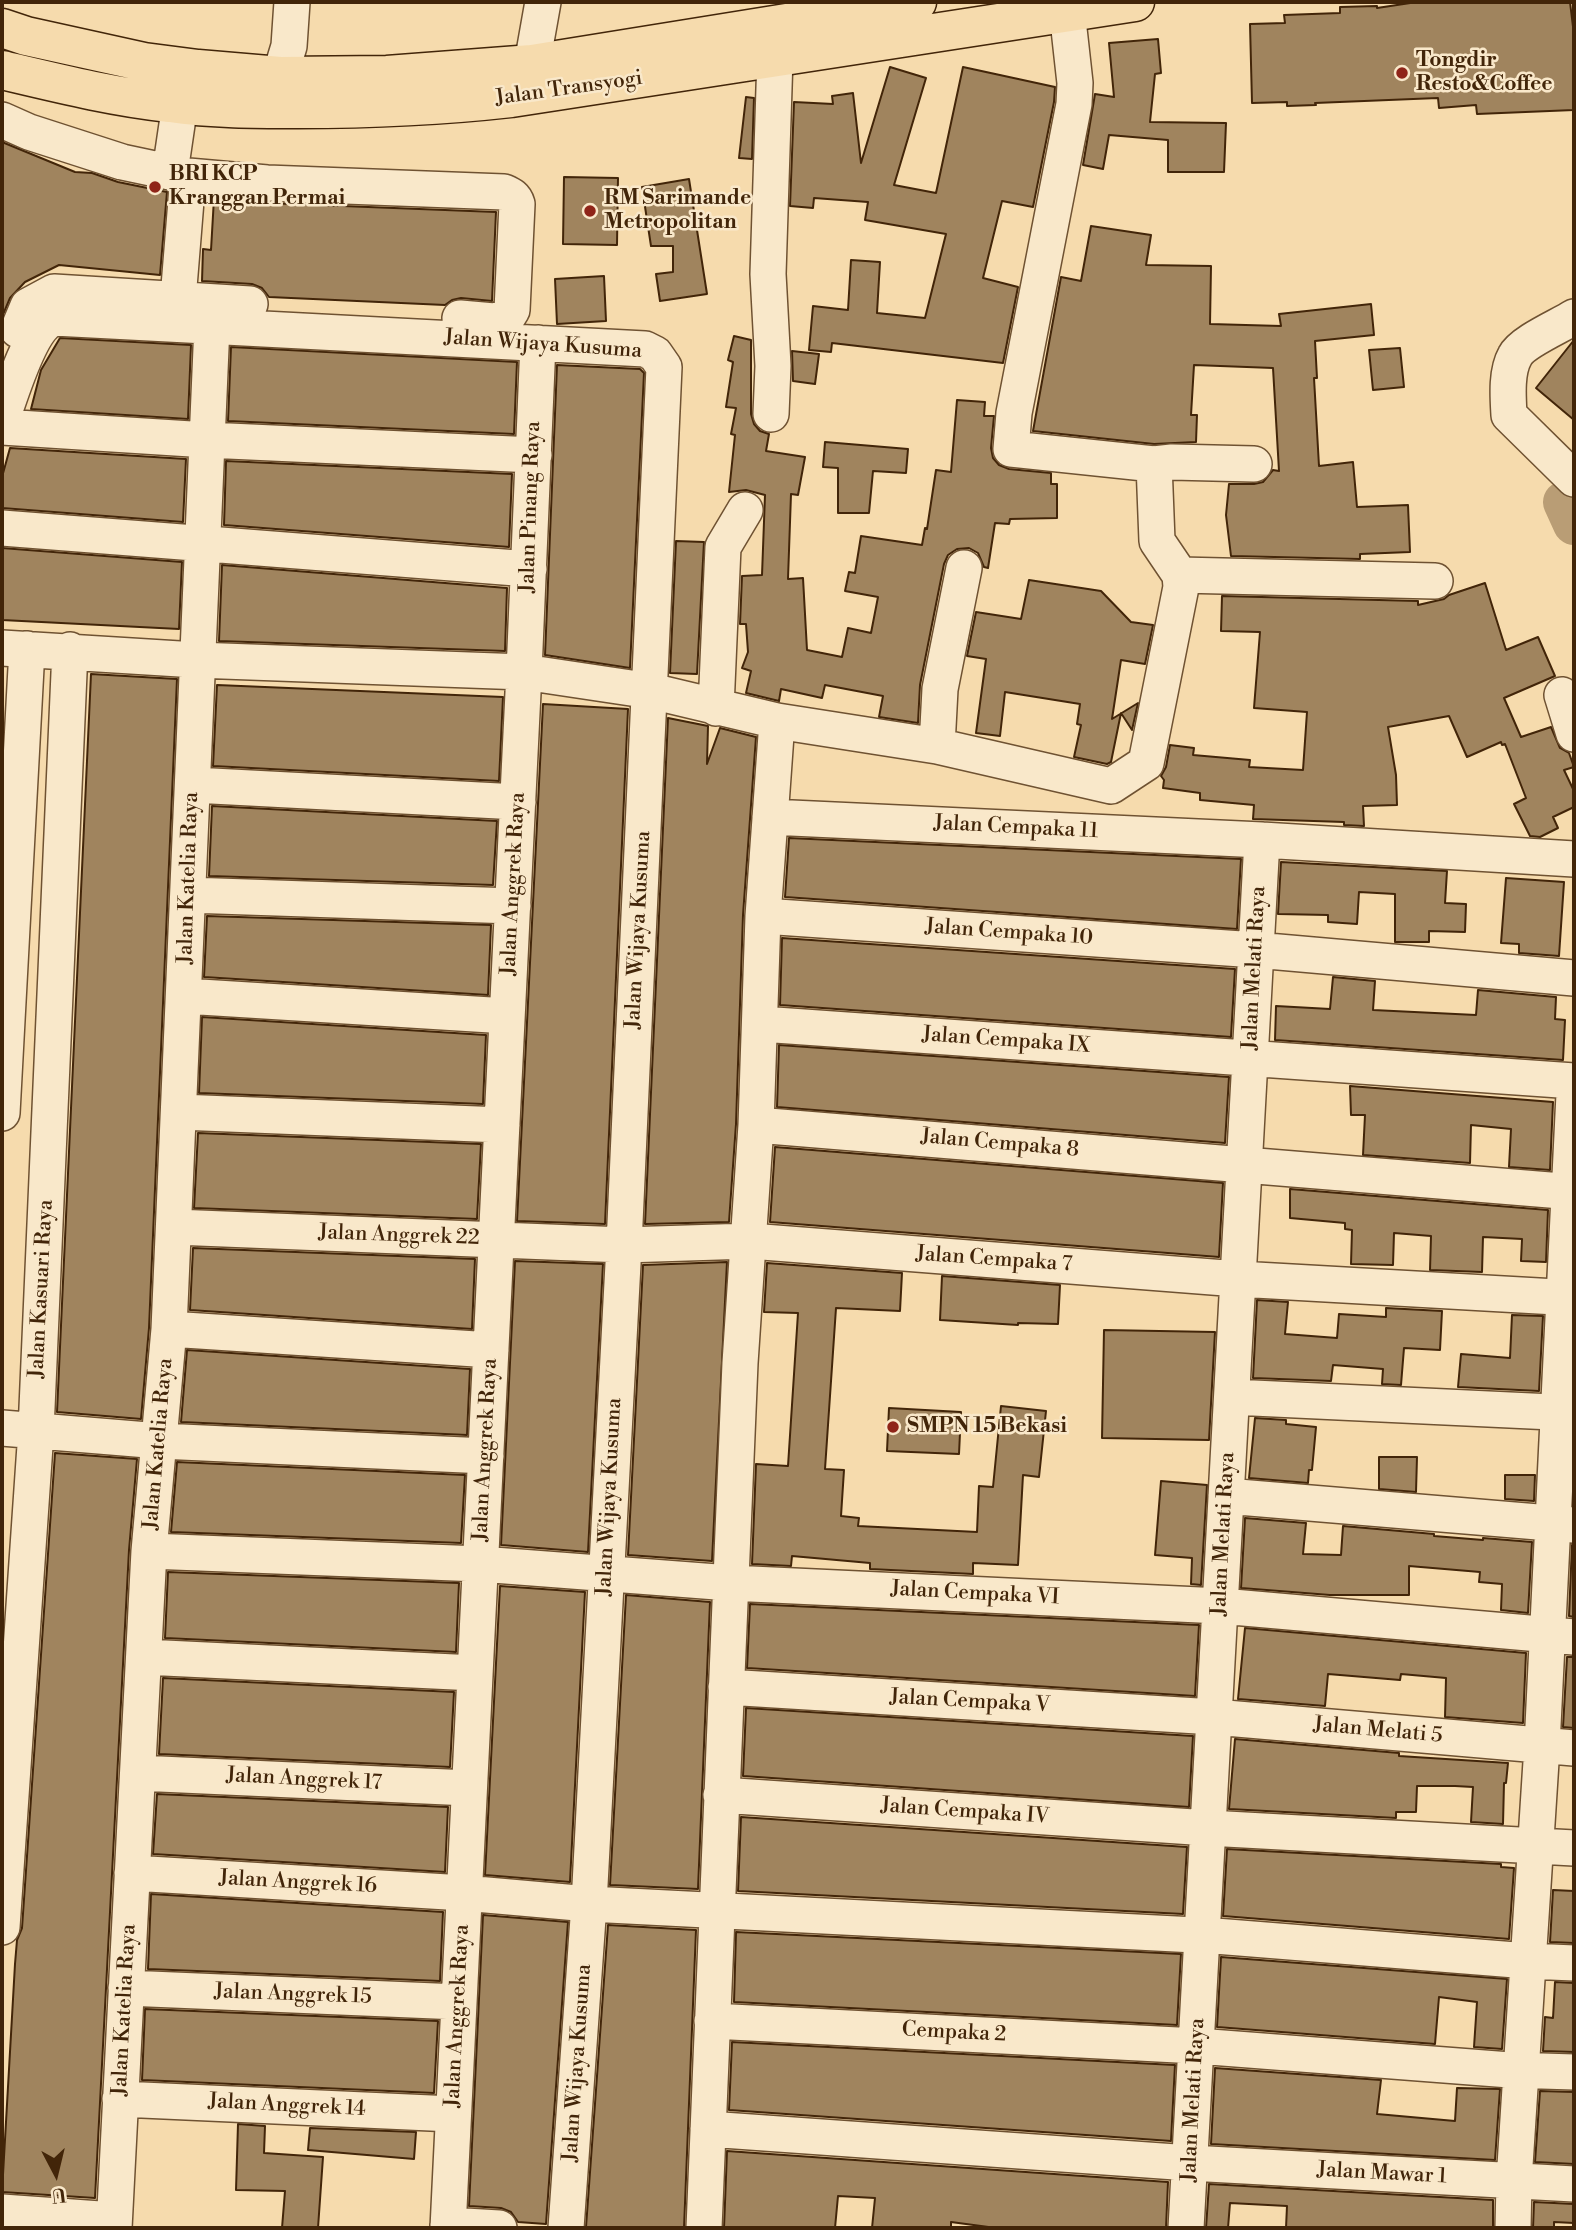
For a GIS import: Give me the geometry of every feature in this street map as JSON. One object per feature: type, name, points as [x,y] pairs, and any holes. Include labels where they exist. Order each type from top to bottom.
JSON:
[{"type":"highway","name":"Jalan Transyogi","points":[[2,29],[144,62],[198,69],[280,76],[387,75],[532,64],[916,2]]},
{"type":"highway","name":"Jalan Transyogi","points":[[2,71],[175,104],[224,108],[443,105],[511,98],[1135,2]]},
{"type":"street","points":[[280,76],[289,46],[292,2]]},
{"type":"street","points":[[532,64],[542,2]]},
{"type":"street","points":[[1067,11],[1075,83],[1074,104],[1014,414],[1011,449],[1154,464],[1254,464]]},
{"type":"street","points":[[771,414],[773,366],[768,274],[775,57]]},
{"type":"street","points":[[175,104],[172,173],[178,299]]},
{"type":"street","points":[[2,120],[29,132],[122,162],[172,173],[267,183],[504,192],[515,198],[517,204],[512,310],[507,318],[494,321],[65,292],[47,295],[28,306],[2,372]]},
{"type":"street","points":[[1574,317],[1515,354],[1508,398],[1509,415],[1574,479]]},
{"type":"street","name":"Jalan Wijaya Kusuma","points":[[2,419],[34,335],[51,319],[212,325],[645,349],[655,354],[664,367],[624,1245],[589,1904],[566,2228]]},
{"type":"street","name":"Jalan Katelia Raya","points":[[114,2224],[149,1551],[169,1329],[212,325]]},
{"type":"street","name":"Jalan Pinang Raya","points":[[524,672],[538,343]]},
{"type":"street","points":[[2,427],[207,440],[534,455]]},
{"type":"street","points":[[2,1113],[14,648],[197,660],[524,672],[651,691],[777,721],[937,746],[1111,786],[1146,762],[1181,587],[1180,575],[1157,541],[1154,464]]},
{"type":"street","points":[[716,708],[723,547],[745,510]]},
{"type":"street","points":[[2,528],[529,569]]},
{"type":"street","points":[[937,746],[940,689],[964,568]]},
{"type":"street","points":[[1180,575],[1435,581]]},
{"type":"street","name":"Jalan Kasuari Raya","points":[[2,1927],[19,1430],[70,650]]},
{"type":"street","name":"Jalan Anggrek Raya","points":[[448,2226],[524,672]]},
{"type":"street","points":[[1562,695],[1574,734]]},
{"type":"street","points":[[704,2228],[740,1363],[750,1241],[761,1024],[763,916],[777,721]]},
{"type":"street","points":[[193,785],[518,802]]},
{"type":"street","points":[[1106,832],[1111,786]]},
{"type":"street","name":"Jalan Cempaka 11","points":[[770,817],[1262,840],[1574,859]]},
{"type":"street","name":"Jalan Melati Raya","points":[[1186,2228],[1262,840]]},
{"type":"street","points":[[188,895],[513,906]]},
{"type":"street","name":"Jalan Cempaka 10","points":[[763,916],[1256,950],[1574,978]]},
{"type":"street","points":[[184,996],[507,1016]]},
{"type":"street","name":"Jalan Cempaka IX","points":[[761,1024],[1574,1081]]},
{"type":"street","points":[[1513,2228],[1535,1847],[1558,1747],[1574,1094]]},
{"type":"street","points":[[179,1112],[502,1125]]},
{"type":"street","name":"Jalan Cempaka 8","points":[[756,1125],[1572,1192]]},
{"type":"street","name":"Jalan Anggrek 22","points":[[174,1227],[624,1245],[750,1241]]},
{"type":"street","name":"Jalan Cempaka 7","points":[[750,1241],[1238,1279],[1569,1298]]},
{"type":"street","points":[[169,1329],[491,1350]]},
{"type":"street","points":[[1232,1398],[1567,1413]]},
{"type":"street","points":[[19,1430],[160,1441],[486,1455]]},
{"type":"street","points":[[1226,1496],[1564,1525]]},
{"type":"street","name":"Jalan Cempaka VI","points":[[149,1551],[480,1564],[730,1583],[1221,1606],[1561,1636]]},
{"type":"street","points":[[144,1657],[475,1673]]},
{"type":"street","name":"Jalan Cempaka V","points":[[726,1687],[1214,1717]]},
{"type":"street","name":"Jalan Melati 5","points":[[1214,1717],[1558,1747]]},
{"type":"street","name":"Jalan Anggrek 17","points":[[138,1773],[469,1788]]},
{"type":"street","name":"Jalan Cempaka IV","points":[[721,1795],[1208,1828],[1574,1848]]},
{"type":"street","name":"Jalan Anggrek 16","points":[[132,1873],[464,1893],[589,1904],[1202,1935],[1528,1962],[1574,1963]]},
{"type":"street","name":"Jalan Anggrek 15","points":[[126,1988],[459,2002]]},
{"type":"street","name":"Cempaka 2","points":[[712,2021],[1197,2046],[1574,2072]]},
{"type":"street","name":"Jalan Anggrek 14","points":[[120,2099],[453,2114]]},
{"type":"street","name":"Jalan Mawar 1","points":[[708,2129],[1190,2163],[1574,2184]]},
{"type":"street","points":[[2,2212],[114,2224]]},
{"type":"street","points":[[448,2226],[499,2228]]},
{"type":"building","points":[[1417,2],[1570,2],[1574,35],[1574,110],[1477,114],[1476,105],[1439,108],[1438,98],[1287,106],[1287,102],[1252,103],[1250,24],[1285,23],[1284,15],[1340,13],[1340,7],[1377,8]]},
{"type":"building","points":[[1158,39],[1161,73],[1155,74],[1150,122],[1226,123],[1224,172],[1168,172],[1168,140],[1109,135],[1103,169],[1083,165],[1095,94],[1114,97],[1109,43]]},
{"type":"building","points":[[890,67],[926,78],[894,185],[936,193],[963,67],[1055,87],[1033,207],[1002,201],[983,278],[1018,287],[1003,363],[832,343],[831,352],[809,350],[813,306],[848,310],[851,260],[880,262],[877,313],[925,318],[946,234],[865,220],[868,202],[814,198],[813,208],[790,206],[794,102],[833,104],[832,96],[853,93],[861,163]]},
{"type":"building","points":[[746,97],[754,98],[752,159],[739,158]]},
{"type":"building","points":[[2,142],[75,172],[92,173],[118,182],[167,192],[160,275],[59,265],[25,282],[10,298],[2,317]]},
{"type":"building","name":"RM Sarimande Metropolitan","points":[[564,177],[618,178],[617,245],[563,244]]},
{"type":"building","points":[[689,179],[707,294],[660,301],[656,274],[673,272],[673,246],[651,246],[642,187]]},
{"type":"building","points":[[214,198],[266,203],[496,212],[492,301],[461,298],[445,305],[269,297],[262,288],[252,284],[202,281],[203,249],[211,250]]},
{"type":"building","points":[[1091,226],[1151,235],[1146,265],[1211,266],[1210,324],[1281,326],[1279,314],[1371,304],[1374,335],[1315,341],[1317,378],[1314,378],[1319,466],[1353,462],[1357,507],[1408,505],[1410,552],[1360,554],[1360,559],[1231,556],[1226,515],[1229,484],[1263,482],[1273,470],[1279,471],[1273,368],[1194,365],[1191,415],[1197,415],[1196,442],[1154,444],[1033,431],[1061,277],[1081,281]]},
{"type":"building","points":[[604,276],[606,321],[557,324],[555,279]]},
{"type":"building","points":[[734,336],[751,340],[751,414],[760,431],[769,434],[766,451],[805,457],[798,495],[791,494],[788,579],[803,578],[807,650],[842,657],[848,628],[871,633],[878,597],[845,591],[849,572],[855,573],[861,536],[922,545],[936,470],[951,472],[957,400],[985,402],[984,416],[994,416],[991,448],[993,458],[999,465],[1009,469],[1051,473],[1051,484],[1057,484],[1057,518],[1010,519],[1009,524],[995,523],[988,568],[984,567],[978,553],[969,548],[957,549],[948,555],[920,685],[918,723],[879,717],[883,696],[825,685],[822,698],[781,689],[779,701],[746,693],[751,671],[742,668],[748,652],[746,624],[740,624],[742,576],[762,575],[765,495],[746,490],[729,492],[735,435],[731,434],[736,408],[726,407],[733,362],[728,360]]},
{"type":"building","points":[[60,338],[191,345],[188,419],[31,409],[41,370]]},
{"type":"building","points":[[1574,340],[1574,420],[1536,388]]},
{"type":"building","points":[[231,347],[517,362],[514,434],[228,421]]},
{"type":"building","points":[[1400,348],[1404,387],[1373,390],[1369,350]]},
{"type":"building","points":[[792,351],[819,354],[815,384],[793,381]]},
{"type":"building","points":[[557,365],[640,369],[644,373],[630,668],[545,655]]},
{"type":"building","points":[[825,442],[908,449],[906,473],[873,471],[869,513],[838,513],[838,468],[823,467]]},
{"type":"building","points":[[10,448],[186,459],[183,522],[2,508],[2,477]]},
{"type":"building","points":[[226,461],[512,474],[509,547],[224,525]]},
{"type":"building","points":[[676,541],[704,542],[697,674],[670,673]]},
{"type":"building","points":[[2,548],[182,562],[179,629],[2,620]]},
{"type":"building","points":[[222,565],[507,588],[505,651],[219,641]]},
{"type":"building","points":[[1029,580],[1101,591],[1131,622],[1153,625],[1145,664],[1121,660],[1112,719],[1121,714],[1111,762],[1107,764],[1074,757],[1081,725],[1077,724],[1080,704],[1005,692],[1000,736],[976,733],[986,659],[967,656],[976,612],[1021,619]]},
{"type":"building","points":[[1485,583],[1506,650],[1538,637],[1555,676],[1504,698],[1521,737],[1551,727],[1560,748],[1569,753],[1574,767],[1564,770],[1574,791],[1574,807],[1553,817],[1558,828],[1540,837],[1530,836],[1514,804],[1526,798],[1505,744],[1502,745],[1501,742],[1467,757],[1449,716],[1388,727],[1396,775],[1397,805],[1363,806],[1364,826],[1344,825],[1344,822],[1253,819],[1254,805],[1200,800],[1200,793],[1163,788],[1164,780],[1161,776],[1166,767],[1170,745],[1194,748],[1193,755],[1250,760],[1249,767],[1303,770],[1307,712],[1254,708],[1260,632],[1221,631],[1222,596],[1418,601],[1418,605],[1444,599]]},
{"type":"building","points":[[91,674],[177,679],[149,1328],[141,1419],[57,1412]]},
{"type":"building","points":[[217,685],[503,697],[499,781],[213,766]]},
{"type":"building","points":[[1138,703],[1132,730],[1121,713]]},
{"type":"building","points":[[543,704],[628,709],[605,1224],[517,1221]]},
{"type":"building","points":[[668,718],[708,726],[707,764],[720,728],[756,737],[743,915],[736,1124],[729,1222],[645,1224]]},
{"type":"building","points":[[212,806],[497,821],[493,885],[209,876]]},
{"type":"building","points":[[789,838],[1241,859],[1237,929],[785,897]]},
{"type":"building","points":[[1281,862],[1447,871],[1445,903],[1466,904],[1465,932],[1429,931],[1429,942],[1395,942],[1395,894],[1359,892],[1357,924],[1328,922],[1328,915],[1278,914]]},
{"type":"building","points":[[1506,878],[1564,882],[1559,956],[1519,953],[1519,944],[1501,943]]},
{"type":"building","points":[[207,916],[491,925],[488,995],[204,977]]},
{"type":"building","points":[[782,938],[1235,969],[1231,1037],[780,1005]]},
{"type":"building","points":[[1333,977],[1375,981],[1373,1010],[1476,1015],[1478,990],[1556,997],[1555,1019],[1565,1020],[1563,1060],[1275,1040],[1276,1006],[1330,1009]]},
{"type":"building","points":[[202,1017],[486,1035],[483,1104],[199,1093]]},
{"type":"building","points":[[779,1045],[1229,1077],[1225,1143],[777,1107]]},
{"type":"building","points":[[1350,1086],[1553,1102],[1550,1170],[1509,1167],[1511,1129],[1471,1125],[1470,1163],[1363,1155],[1365,1115],[1351,1115]]},
{"type":"building","points":[[198,1133],[481,1144],[477,1219],[194,1208]]},
{"type":"building","points":[[775,1147],[1223,1183],[1219,1257],[770,1222]]},
{"type":"building","points":[[1290,1189],[1548,1210],[1546,1262],[1521,1261],[1522,1239],[1483,1237],[1482,1272],[1430,1270],[1431,1236],[1394,1233],[1393,1265],[1351,1264],[1352,1230],[1345,1229],[1345,1223],[1290,1218]]},
{"type":"building","points":[[193,1248],[475,1259],[472,1329],[190,1310]]},
{"type":"building","points":[[515,1261],[603,1264],[588,1552],[501,1545]]},
{"type":"building","points":[[727,1262],[712,1561],[628,1555],[643,1265]]},
{"type":"building","points":[[767,1263],[902,1273],[900,1311],[836,1308],[825,1469],[844,1470],[841,1516],[859,1518],[858,1526],[977,1532],[979,1486],[993,1487],[1001,1406],[1046,1411],[1039,1477],[1023,1475],[1018,1565],[973,1563],[973,1574],[870,1569],[870,1563],[792,1556],[791,1566],[752,1564],[756,1464],[788,1466],[798,1313],[764,1312]]},
{"type":"building","points":[[942,1276],[1060,1285],[1058,1324],[1018,1325],[940,1320]]},
{"type":"building","points":[[1257,1300],[1288,1302],[1285,1334],[1337,1338],[1339,1314],[1386,1317],[1386,1308],[1442,1311],[1440,1350],[1404,1348],[1401,1385],[1382,1384],[1383,1369],[1333,1365],[1331,1381],[1253,1378]]},
{"type":"building","points":[[1512,1315],[1543,1316],[1539,1391],[1458,1387],[1461,1354],[1510,1358]]},
{"type":"building","points":[[1104,1330],[1215,1332],[1209,1440],[1102,1438]]},
{"type":"building","points":[[187,1350],[470,1369],[467,1435],[181,1422]]},
{"type":"building","points":[[889,1408],[961,1412],[959,1454],[887,1451]]},
{"type":"building","points":[[1255,1418],[1286,1420],[1286,1424],[1316,1427],[1312,1470],[1309,1470],[1308,1483],[1249,1478]]},
{"type":"building","points":[[55,1453],[137,1459],[129,1550],[95,2198],[2,2192],[15,1964],[17,1940],[22,1928]]},
{"type":"building","points":[[1379,1457],[1417,1457],[1416,1492],[1379,1489]]},
{"type":"building","points":[[177,1462],[465,1475],[461,1543],[171,1532]]},
{"type":"building","points":[[1505,1475],[1535,1475],[1534,1501],[1505,1499]]},
{"type":"building","points":[[1161,1481],[1207,1485],[1201,1585],[1191,1584],[1192,1558],[1155,1555]]},
{"type":"building","points":[[1245,1518],[1306,1523],[1303,1554],[1341,1555],[1343,1526],[1434,1536],[1532,1542],[1528,1613],[1501,1610],[1502,1584],[1479,1582],[1480,1572],[1409,1566],[1409,1595],[1330,1595],[1241,1588]]},
{"type":"building","points":[[1574,1545],[1574,1617],[1569,1616]]},
{"type":"building","points":[[168,1572],[459,1583],[456,1652],[165,1638]]},
{"type":"building","points":[[500,1586],[585,1592],[570,1882],[485,1875]]},
{"type":"building","points":[[626,1595],[710,1602],[698,1889],[610,1885]]},
{"type":"building","points":[[750,1604],[1199,1625],[1195,1696],[747,1668]]},
{"type":"building","points":[[1245,1628],[1526,1653],[1523,1723],[1445,1717],[1446,1678],[1401,1674],[1400,1680],[1328,1674],[1325,1706],[1238,1699]]},
{"type":"building","points":[[1567,1657],[1574,1657],[1574,1728],[1563,1727]]},
{"type":"building","points":[[163,1678],[454,1692],[450,1767],[159,1754]]},
{"type":"building","points":[[746,1708],[1193,1736],[1189,1807],[743,1776]]},
{"type":"building","points":[[1235,1739],[1399,1753],[1399,1756],[1508,1763],[1504,1783],[1503,1824],[1471,1822],[1473,1787],[1455,1786],[1417,1786],[1416,1812],[1396,1812],[1396,1818],[1229,1809]]},
{"type":"building","points":[[157,1794],[448,1807],[445,1872],[153,1854]]},
{"type":"building","points":[[741,1817],[1187,1847],[1183,1914],[738,1891]]},
{"type":"building","points":[[1227,1849],[1501,1864],[1501,1867],[1514,1868],[1509,1939],[1223,1916]]},
{"type":"building","points":[[1553,1890],[1574,1891],[1574,1943],[1550,1942]]},
{"type":"building","points":[[151,1894],[443,1912],[440,1981],[148,1969]]},
{"type":"building","points":[[483,1915],[568,1922],[546,2224],[518,2222],[511,2212],[501,2208],[469,2206]]},
{"type":"building","points":[[608,1925],[696,1930],[684,2228],[586,2227]]},
{"type":"building","points":[[736,1932],[1181,1954],[1177,2025],[734,2002]]},
{"type":"building","points":[[1221,1957],[1507,1979],[1502,2049],[1474,2047],[1477,2002],[1439,1997],[1435,2044],[1217,2027]]},
{"type":"building","points":[[1555,1982],[1574,1983],[1574,2052],[1543,2051],[1545,2017],[1553,2018]]},
{"type":"building","points":[[145,2009],[438,2021],[434,2093],[142,2080]]},
{"type":"building","points":[[732,2042],[1175,2065],[1171,2141],[729,2110]]},
{"type":"building","points":[[1215,2068],[1381,2080],[1377,2114],[1455,2121],[1457,2088],[1500,2089],[1495,2160],[1211,2144]]},
{"type":"building","points":[[1540,2091],[1574,2092],[1574,2164],[1535,2162]]},
{"type":"building","points":[[238,2124],[265,2126],[264,2153],[323,2157],[318,2228],[282,2228],[285,2191],[236,2190]]},
{"type":"building","points":[[310,2128],[416,2132],[414,2159],[308,2150]]},
{"type":"building","points":[[727,2151],[1168,2182],[1166,2228],[996,2228],[951,2222],[951,2228],[872,2228],[875,2198],[838,2196],[835,2228],[724,2228]]},
{"type":"building","points":[[1209,2184],[1493,2200],[1493,2228],[1286,2228],[1287,2206],[1230,2203],[1228,2228],[1206,2228]]},
{"type":"building","points":[[1534,2202],[1574,2204],[1574,2223],[1554,2222],[1554,2228],[1533,2228]]},
{"type":"waterway","points":[[1564,502],[1574,524]]},
{"type":"place","name":"Tongdir Resto&Coffee","points":[[1402,73]]},
{"type":"place","name":"BRI KCP Kranggan Permai","points":[[155,187]]},
{"type":"place","name":"RM Sarimande Metropolitan","points":[[590,211]]},
{"type":"place","name":"SMPN 15 Bekasi","points":[[893,1427]]}]
